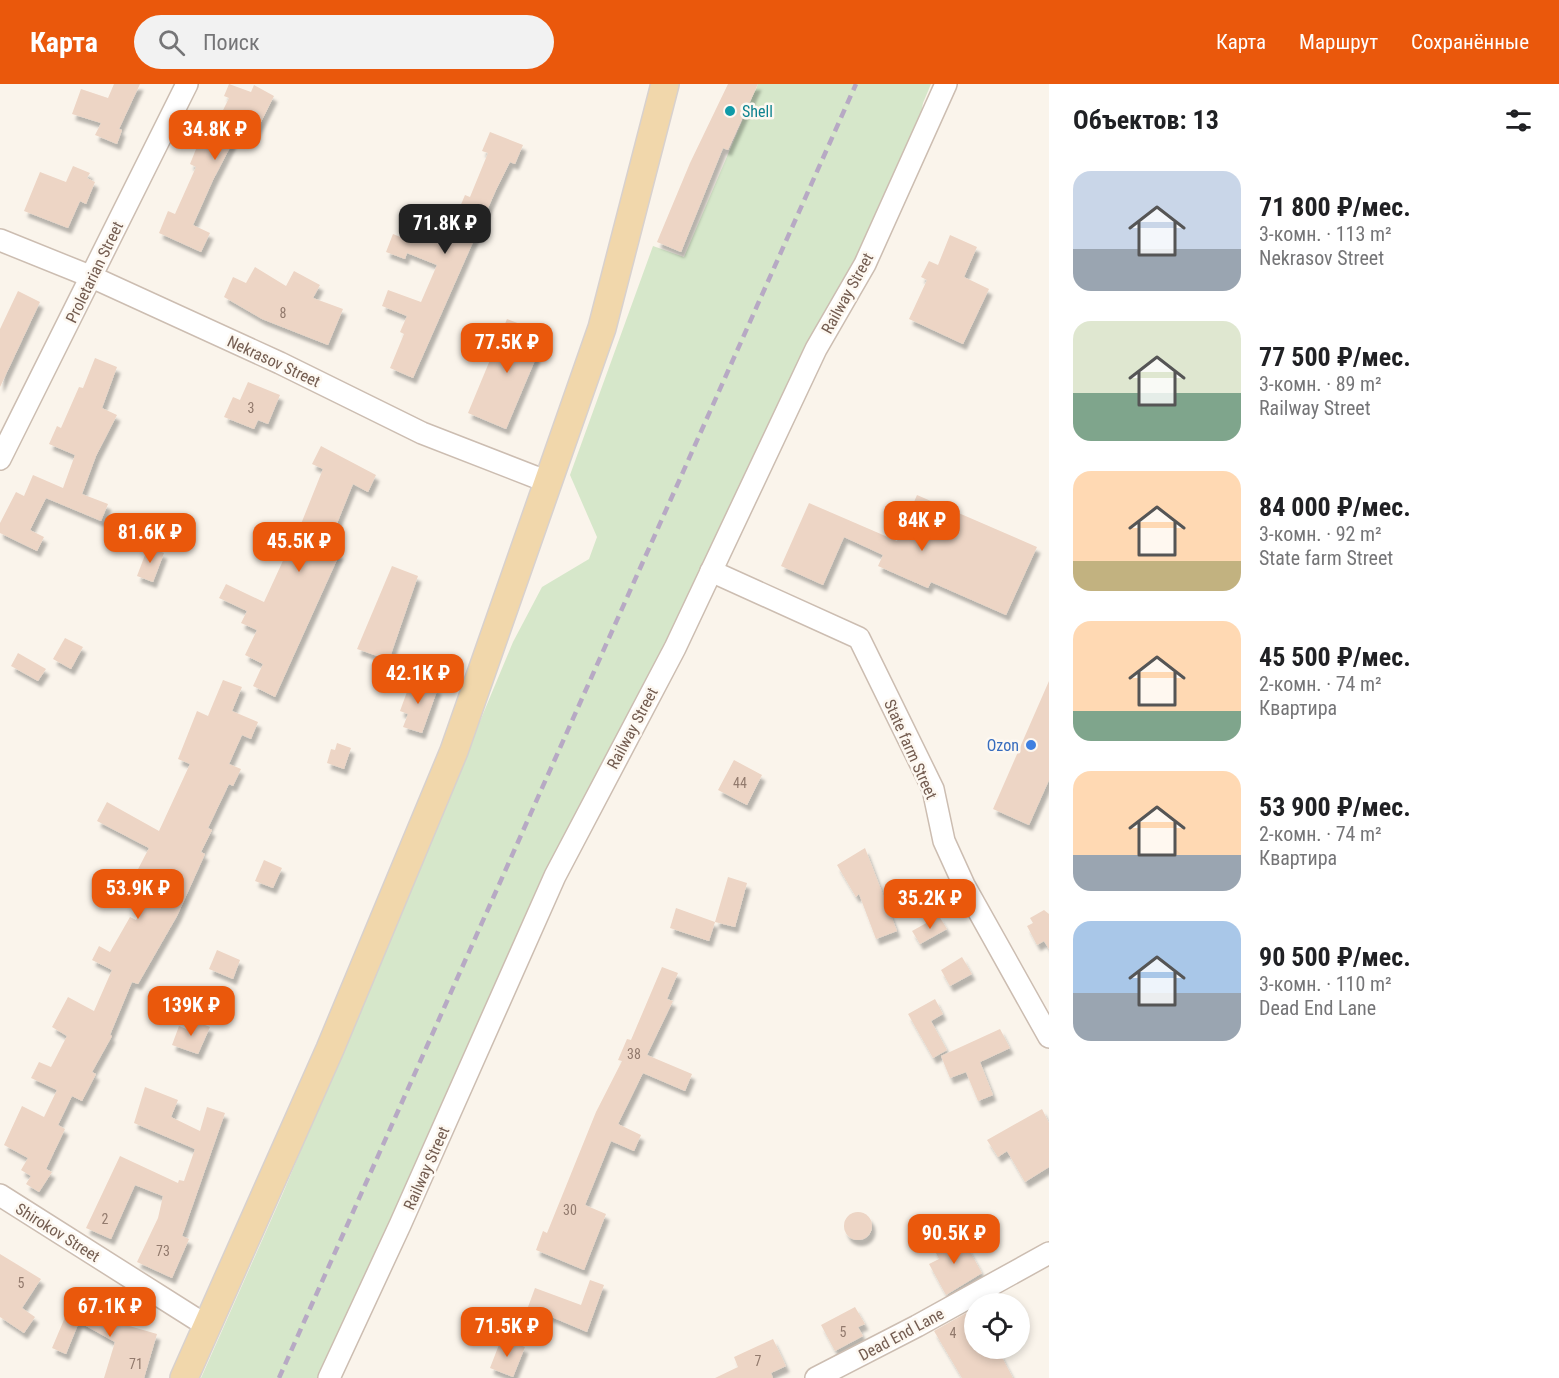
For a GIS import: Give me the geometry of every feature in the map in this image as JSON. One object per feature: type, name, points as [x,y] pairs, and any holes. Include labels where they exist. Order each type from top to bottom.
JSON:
[{"type":"main road","points":[[183,1378],[330,1049],[438,791],[602,328],[665,84]]},
{"type":"street","name":"Proletarian Street","points":[[0,459],[187,84]]},
{"type":"street","name":"Railway Street","points":[[329,1378],[400,1225],[555,876],[675,648],[816,349],[864,264],[946,84]]},
{"type":"street","name":"Nekrasov Street","points":[[0,240],[92,277],[280,363],[422,433],[548,482]]},
{"type":"street","name":"State farm Street","points":[[711,571],[859,638],[933,789],[944,841],[964,885],[1049,1037]]},
{"type":"street","name":"Shirokov Street","points":[[0,1195],[207,1326]]},
{"type":"street","name":"Dead End Lane","points":[[816,1378],[917,1326],[1049,1253]]},
{"type":"green space","points":[[758,84],[931,84],[923,103],[912,162],[614,761],[329,1378],[201,1378],[283,1193],[513,642],[542,587],[589,559],[597,537],[570,475],[653,246],[684,257]]},
{"type":"building","points":[[114,84],[140,84],[119,129],[122,130],[117,144],[95,135],[101,123],[72,114],[81,89],[108,98]]},
{"type":"building","points":[[229,84],[251,92],[254,85],[274,96],[252,140],[238,132],[213,180],[193,225],[210,233],[201,252],[159,233],[168,211],[175,214],[196,167],[190,164],[198,144],[205,147],[229,98],[224,96]]},
{"type":"building","points":[[728,84],[758,84],[728,150],[723,148],[681,252],[657,242],[690,163]]},
{"type":"building","points":[[490,132],[523,145],[515,164],[510,162],[496,190],[413,378],[390,368],[404,334],[400,332],[407,316],[382,306],[388,290],[421,302],[437,265],[407,253],[405,259],[386,252],[393,234],[408,240],[415,224],[430,231],[440,208],[456,216],[465,195],[470,197],[488,153],[482,151]]},
{"type":"building","points":[[73,166],[90,173],[87,178],[95,182],[86,204],[80,201],[68,228],[24,211],[40,172],[66,182]]},
{"type":"building","points":[[950,235],[977,247],[964,277],[989,289],[963,344],[909,319],[927,280],[921,277],[929,261],[938,265]]},
{"type":"building","points":[[255,267],[286,286],[294,271],[320,285],[313,298],[343,309],[328,345],[262,319],[224,297],[233,277],[246,283]]},
{"type":"building","points":[[18,291],[40,302],[0,387],[0,329]]},
{"type":"building","points":[[507,319],[546,334],[506,429],[468,413]]},
{"type":"building","points":[[95,358],[117,367],[102,408],[117,415],[96,456],[82,494],[108,504],[101,521],[46,498],[30,530],[44,537],[37,551],[0,533],[0,523],[16,492],[24,496],[33,475],[63,488],[75,455],[49,444],[57,426],[61,428],[79,387],[83,388]]},
{"type":"building","points":[[248,382],[280,395],[268,424],[258,420],[254,429],[224,417],[233,397],[240,400]]},
{"type":"building","points":[[321,446],[376,475],[368,492],[353,484],[327,548],[340,553],[275,697],[253,686],[263,664],[245,655],[257,630],[241,623],[247,611],[219,598],[226,584],[264,602],[287,552],[282,549],[291,531],[297,534],[323,469],[312,464]]},
{"type":"building","points":[[917,495],[1037,547],[1006,615],[931,582],[928,588],[878,566],[883,555],[844,537],[823,585],[781,566],[809,503],[897,541]]},
{"type":"building","points":[[148,547],[164,553],[153,582],[137,576]]},
{"type":"building","points":[[392,566],[418,576],[389,660],[357,649]]},
{"type":"building","points":[[65,638],[83,647],[71,669],[53,659]]},
{"type":"building","points":[[18,653],[46,669],[38,681],[11,666]]},
{"type":"building","points":[[412,678],[438,688],[422,733],[403,727],[408,714],[400,711]]},
{"type":"building","points":[[223,680],[242,687],[232,711],[258,722],[251,739],[242,735],[229,764],[241,769],[233,786],[229,784],[208,828],[212,830],[201,852],[205,854],[177,916],[138,984],[132,982],[110,1035],[112,1036],[92,1072],[96,1074],[82,1101],[72,1096],[58,1125],[65,1129],[46,1169],[52,1172],[39,1192],[26,1184],[31,1176],[21,1170],[28,1158],[4,1145],[22,1106],[44,1117],[57,1090],[31,1078],[39,1062],[51,1067],[67,1036],[52,1027],[68,997],[94,1011],[112,970],[92,960],[99,946],[110,952],[130,917],[136,920],[155,885],[135,875],[149,848],[97,821],[107,802],[159,831],[190,764],[178,759],[197,711],[208,716]]},
{"type":"building","points":[[1049,681],[1049,780],[1029,825],[993,809]]},
{"type":"building","points":[[337,743],[351,748],[344,769],[327,763],[331,749],[335,750]]},
{"type":"building","points":[[734,760],[762,775],[747,805],[718,790]]},
{"type":"building","points":[[865,848],[897,931],[876,939],[859,894],[856,897],[837,865]]},
{"type":"building","points":[[264,860],[282,868],[273,888],[255,881]]},
{"type":"building","points":[[728,877],[747,883],[735,927],[715,922]]},
{"type":"building","points":[[676,908],[715,922],[709,941],[670,928]]},
{"type":"building","points":[[1044,910],[1049,914],[1049,949],[1044,941],[1037,945],[1027,926],[1033,923],[1030,918]]},
{"type":"building","points":[[939,916],[947,929],[920,944],[912,931]]},
{"type":"building","points":[[217,950],[240,960],[233,979],[209,969]]},
{"type":"building","points":[[962,957],[972,974],[950,986],[941,970]]},
{"type":"building","points":[[662,967],[678,973],[667,999],[673,1001],[647,1055],[692,1074],[685,1091],[643,1073],[618,1124],[641,1135],[634,1151],[611,1141],[585,1205],[606,1214],[584,1270],[536,1250],[543,1231],[547,1233],[596,1112],[622,1061],[618,1060],[627,1039],[631,1040]]},
{"type":"building","points":[[935,999],[943,1014],[931,1021],[947,1050],[933,1058],[908,1014]]},
{"type":"building","points":[[192,1020],[210,1027],[198,1054],[172,1045],[179,1026],[189,1030]]},
{"type":"building","points":[[1000,1029],[1010,1048],[980,1062],[993,1095],[978,1101],[966,1072],[950,1078],[941,1056]]},
{"type":"building","points":[[145,1087],[178,1100],[171,1117],[200,1131],[207,1107],[225,1113],[182,1236],[189,1239],[172,1278],[137,1262],[158,1218],[163,1196],[135,1185],[111,1239],[86,1228],[120,1156],[178,1183],[179,1180],[184,1181],[195,1149],[134,1123]]},
{"type":"building","points":[[1042,1109],[1049,1123],[1049,1167],[1025,1182],[1007,1151],[998,1157],[987,1140]]},
{"type":"building","points":[[858,1212],[868,1216],[872,1226],[868,1236],[858,1240],[848,1236],[844,1226],[848,1216]]},
{"type":"building","points":[[960,1234],[982,1273],[946,1295],[929,1264],[939,1259],[934,1249]]},
{"type":"building","points":[[0,1254],[41,1279],[22,1308],[35,1317],[24,1333],[0,1317]]},
{"type":"building","points":[[590,1280],[604,1285],[587,1332],[528,1307],[535,1288],[581,1305]]},
{"type":"building","points":[[74,1296],[104,1312],[109,1302],[125,1311],[119,1323],[157,1334],[144,1378],[104,1378],[115,1342],[79,1322],[66,1354],[52,1348]]},
{"type":"building","points":[[855,1307],[865,1324],[858,1327],[863,1336],[835,1351],[821,1325]]},
{"type":"building","points":[[964,1314],[964,1359],[1003,1359],[1013,1378],[962,1378],[934,1331]]},
{"type":"building","points":[[773,1339],[786,1366],[771,1373],[773,1378],[715,1378],[738,1367],[734,1357]]},
{"type":"building","points":[[500,1342],[510,1346],[511,1342],[525,1347],[513,1377],[490,1368]]},
{"type":"railway","points":[[279,1378],[856,84]]},
{"type":"place","name":"Shell","points":[[730,111]]},
{"type":"place","name":"Ozon","points":[[1031,745]]}]
